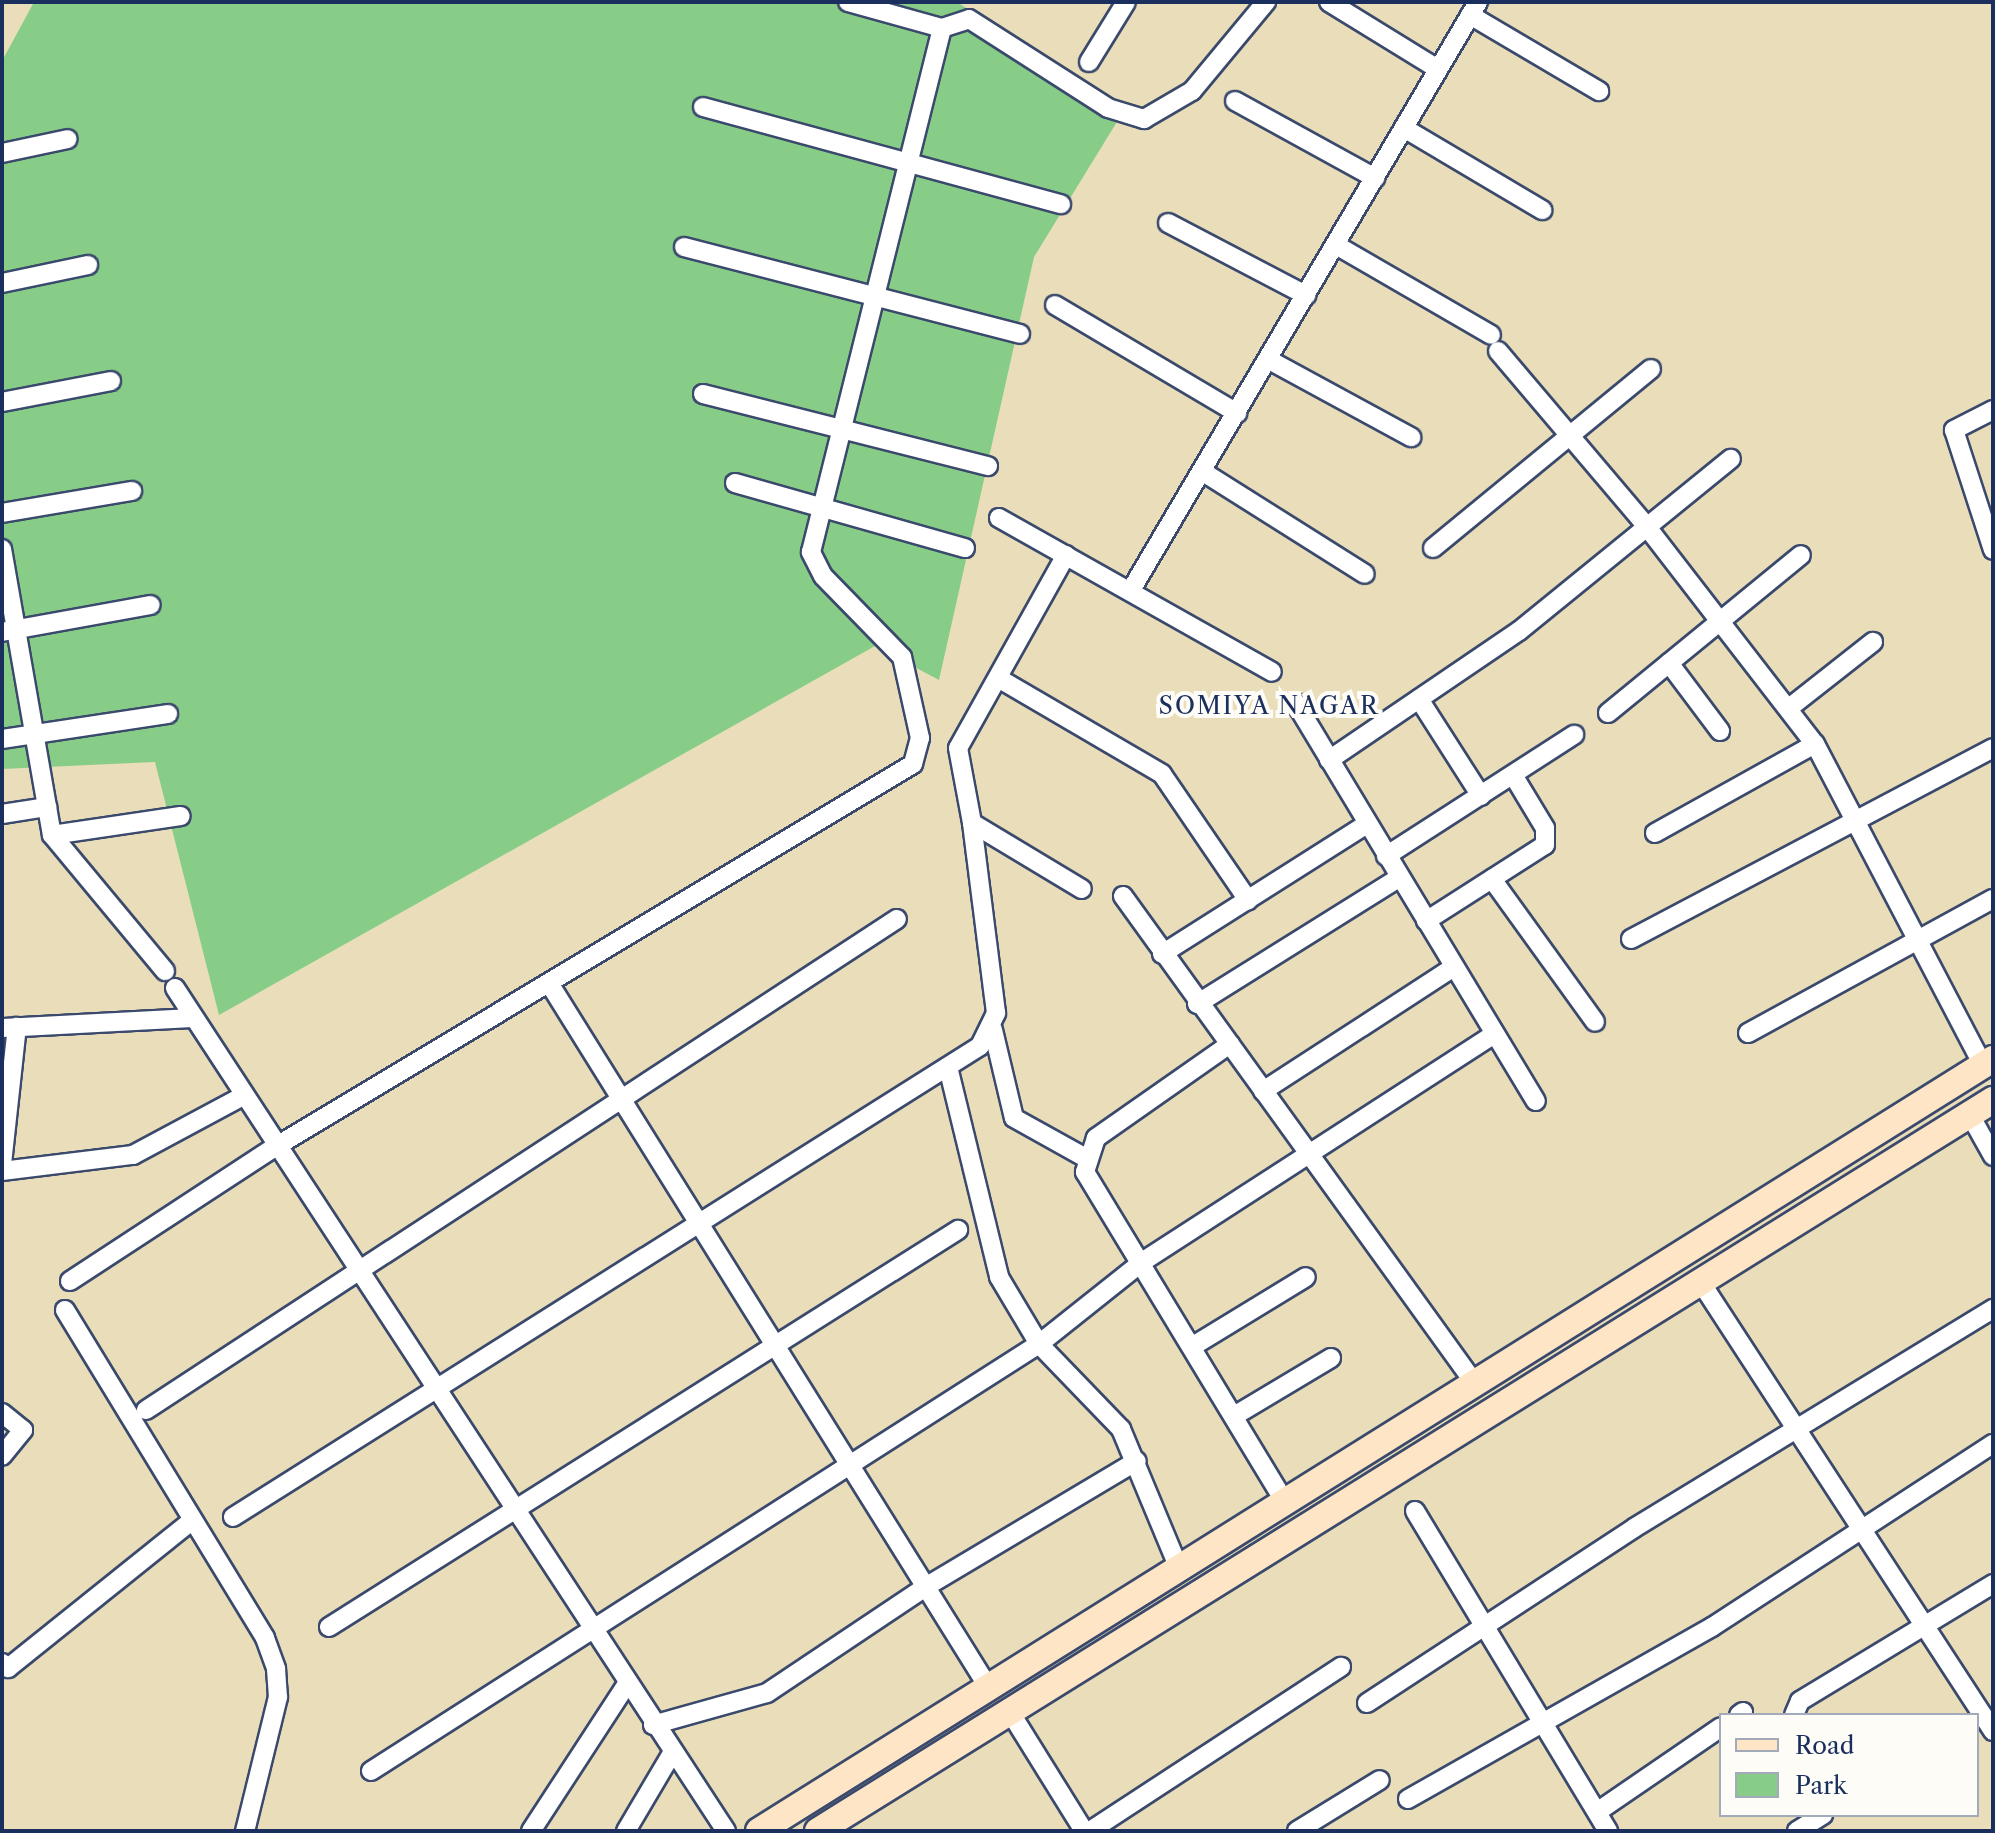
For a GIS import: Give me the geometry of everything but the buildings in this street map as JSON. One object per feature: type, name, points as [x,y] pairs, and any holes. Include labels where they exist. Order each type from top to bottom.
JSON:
[{"type":"main road","points":[[759,1831],[1283,1499],[1988,1063]]},
{"type":"main road","points":[[818,1831],[1993,1100]]},
{"type":"street","points":[[848,2],[942,28],[969,19],[1108,108],[1144,119],[1192,91],[1266,2]]},
{"type":"street","points":[[1089,62],[1126,2]]},
{"type":"street","points":[[1329,2],[1438,69]]},
{"type":"street","points":[[1131,590],[1474,8],[1599,91]]},
{"type":"street","points":[[70,1281],[275,1147],[913,764],[920,738],[902,657],[814,565],[822,506],[879,294],[942,28]]},
{"type":"street","points":[[1235,101],[1375,178]]},
{"type":"street","points":[[703,107],[1061,204]]},
{"type":"street","points":[[1404,128],[1542,210]]},
{"type":"street","points":[[2,153],[68,139]]},
{"type":"street","points":[[1168,223],[1306,295]]},
{"type":"street","points":[[1336,245],[1494,343],[1722,621],[1815,744],[1917,938],[1988,1063]]},
{"type":"street","points":[[684,247],[879,294],[1020,334]]},
{"type":"street","points":[[2,283],[88,265]]},
{"type":"street","points":[[1055,305],[1237,413]]},
{"type":"street","points":[[1269,360],[1411,437]]},
{"type":"street","points":[[1433,548],[1651,369]]},
{"type":"street","points":[[2,402],[111,381]]},
{"type":"street","points":[[703,394],[988,466]]},
{"type":"street","points":[[1993,410],[1954,430],[1993,550]]},
{"type":"street","points":[[1329,760],[1419,699],[1647,527],[1731,459]]},
{"type":"street","points":[[1203,472],[1365,574]]},
{"type":"street","points":[[735,483],[965,548]]},
{"type":"street","points":[[2,513],[132,491]]},
{"type":"street","points":[[999,518],[1272,672]]},
{"type":"street","points":[[2,549],[9,631],[35,734],[52,835],[165,971]]},
{"type":"street","points":[[1066,555],[958,748],[972,823],[993,1030],[1014,1118],[1084,1157]]},
{"type":"street","points":[[1608,713],[1801,555]]},
{"type":"street","points":[[9,631],[151,605]]},
{"type":"street","points":[[1789,708],[1873,642]]},
{"type":"street","points":[[1669,663],[1720,731]]},
{"type":"street","points":[[998,678],[1162,774],[1248,900]]},
{"type":"street","points":[[1419,699],[1481,796]]},
{"type":"street","points":[[1295,702],[1536,1101]]},
{"type":"street","points":[[2,739],[168,714]]},
{"type":"street","points":[[1386,856],[1574,735]]},
{"type":"street","points":[[1655,833],[1815,744]]},
{"type":"street","points":[[1631,939],[1993,748]]},
{"type":"street","points":[[1426,921],[1492,879],[1547,838],[1513,775]]},
{"type":"street","points":[[2,814],[47,807]]},
{"type":"street","points":[[52,835],[181,816]]},
{"type":"street","points":[[972,823],[1082,889]]},
{"type":"street","points":[[1162,954],[1367,824]]},
{"type":"street","points":[[1197,1004],[1399,878]]},
{"type":"street","points":[[1492,879],[1595,1022]]},
{"type":"street","points":[[1123,896],[1197,1004],[1263,1091],[1305,1156],[1473,1381]]},
{"type":"street","points":[[1748,1033],[1993,899]]},
{"type":"street","points":[[146,1410],[624,1102],[897,919]]},
{"type":"street","points":[[1263,1091],[1454,967]]},
{"type":"street","points":[[549,983],[697,1225],[776,1345],[987,1685]]},
{"type":"street","points":[[175,988],[241,1097],[515,1505],[589,1629],[671,1755],[726,1831]]},
{"type":"street","points":[[2,1164],[9,1028],[193,1018]]},
{"type":"street","points":[[233,1517],[948,1067],[993,1030]]},
{"type":"street","points":[[371,1771],[1039,1344],[1142,1262],[1495,1034]]},
{"type":"street","points":[[1230,1044],[1096,1138],[1084,1157],[1091,1186],[1142,1262],[1283,1499]]},
{"type":"street","points":[[948,1067],[999,1277],[1039,1344],[1099,1401],[1137,1461],[1178,1566]]},
{"type":"street","points":[[2,1171],[133,1155],[241,1097]]},
{"type":"street","points":[[1970,1115],[1993,1156]]},
{"type":"street","points":[[329,1627],[515,1505],[958,1230]]},
{"type":"street","points":[[1193,1346],[1306,1277]]},
{"type":"street","points":[[1700,1281],[1986,1719]]},
{"type":"street","points":[[1367,1703],[1797,1428],[1993,1309]]},
{"type":"street","points":[[65,1310],[189,1523],[265,1638],[276,1669],[278,1697],[245,1831]]},
{"type":"street","points":[[1234,1416],[1331,1358]]},
{"type":"street","points":[[2,1413],[23,1430],[2,1456]]},
{"type":"street","points":[[1408,1799],[1541,1725],[1864,1528],[1993,1444]]},
{"type":"street","points":[[653,1725],[755,1699],[927,1586],[1137,1461]]},
{"type":"street","points":[[1415,1511],[1488,1627],[1541,1725],[1608,1831]]},
{"type":"street","points":[[2,1663],[8,1668],[189,1523]]},
{"type":"street","points":[[1795,1713],[1800,1701],[1993,1584]]},
{"type":"street","points":[[1090,1831],[1341,1667]]},
{"type":"street","points":[[531,1831],[627,1684]]},
{"type":"street","points":[[1010,1712],[1084,1831]]},
{"type":"street","points":[[1597,1812],[1719,1728]]},
{"type":"street","points":[[626,1831],[671,1755]]},
{"type":"street","points":[[1297,1831],[1380,1780]]},
{"type":"street","points":[[1797,1831],[1820,1817]]},
{"type":"green space","points":[[34,2],[957,2],[1123,112],[1034,257],[939,680],[875,646],[219,1015],[155,762],[2,769],[2,61]]},
{"type":"district","name":"SOMIYA NAGAR","points":[[1269,706]]}]
